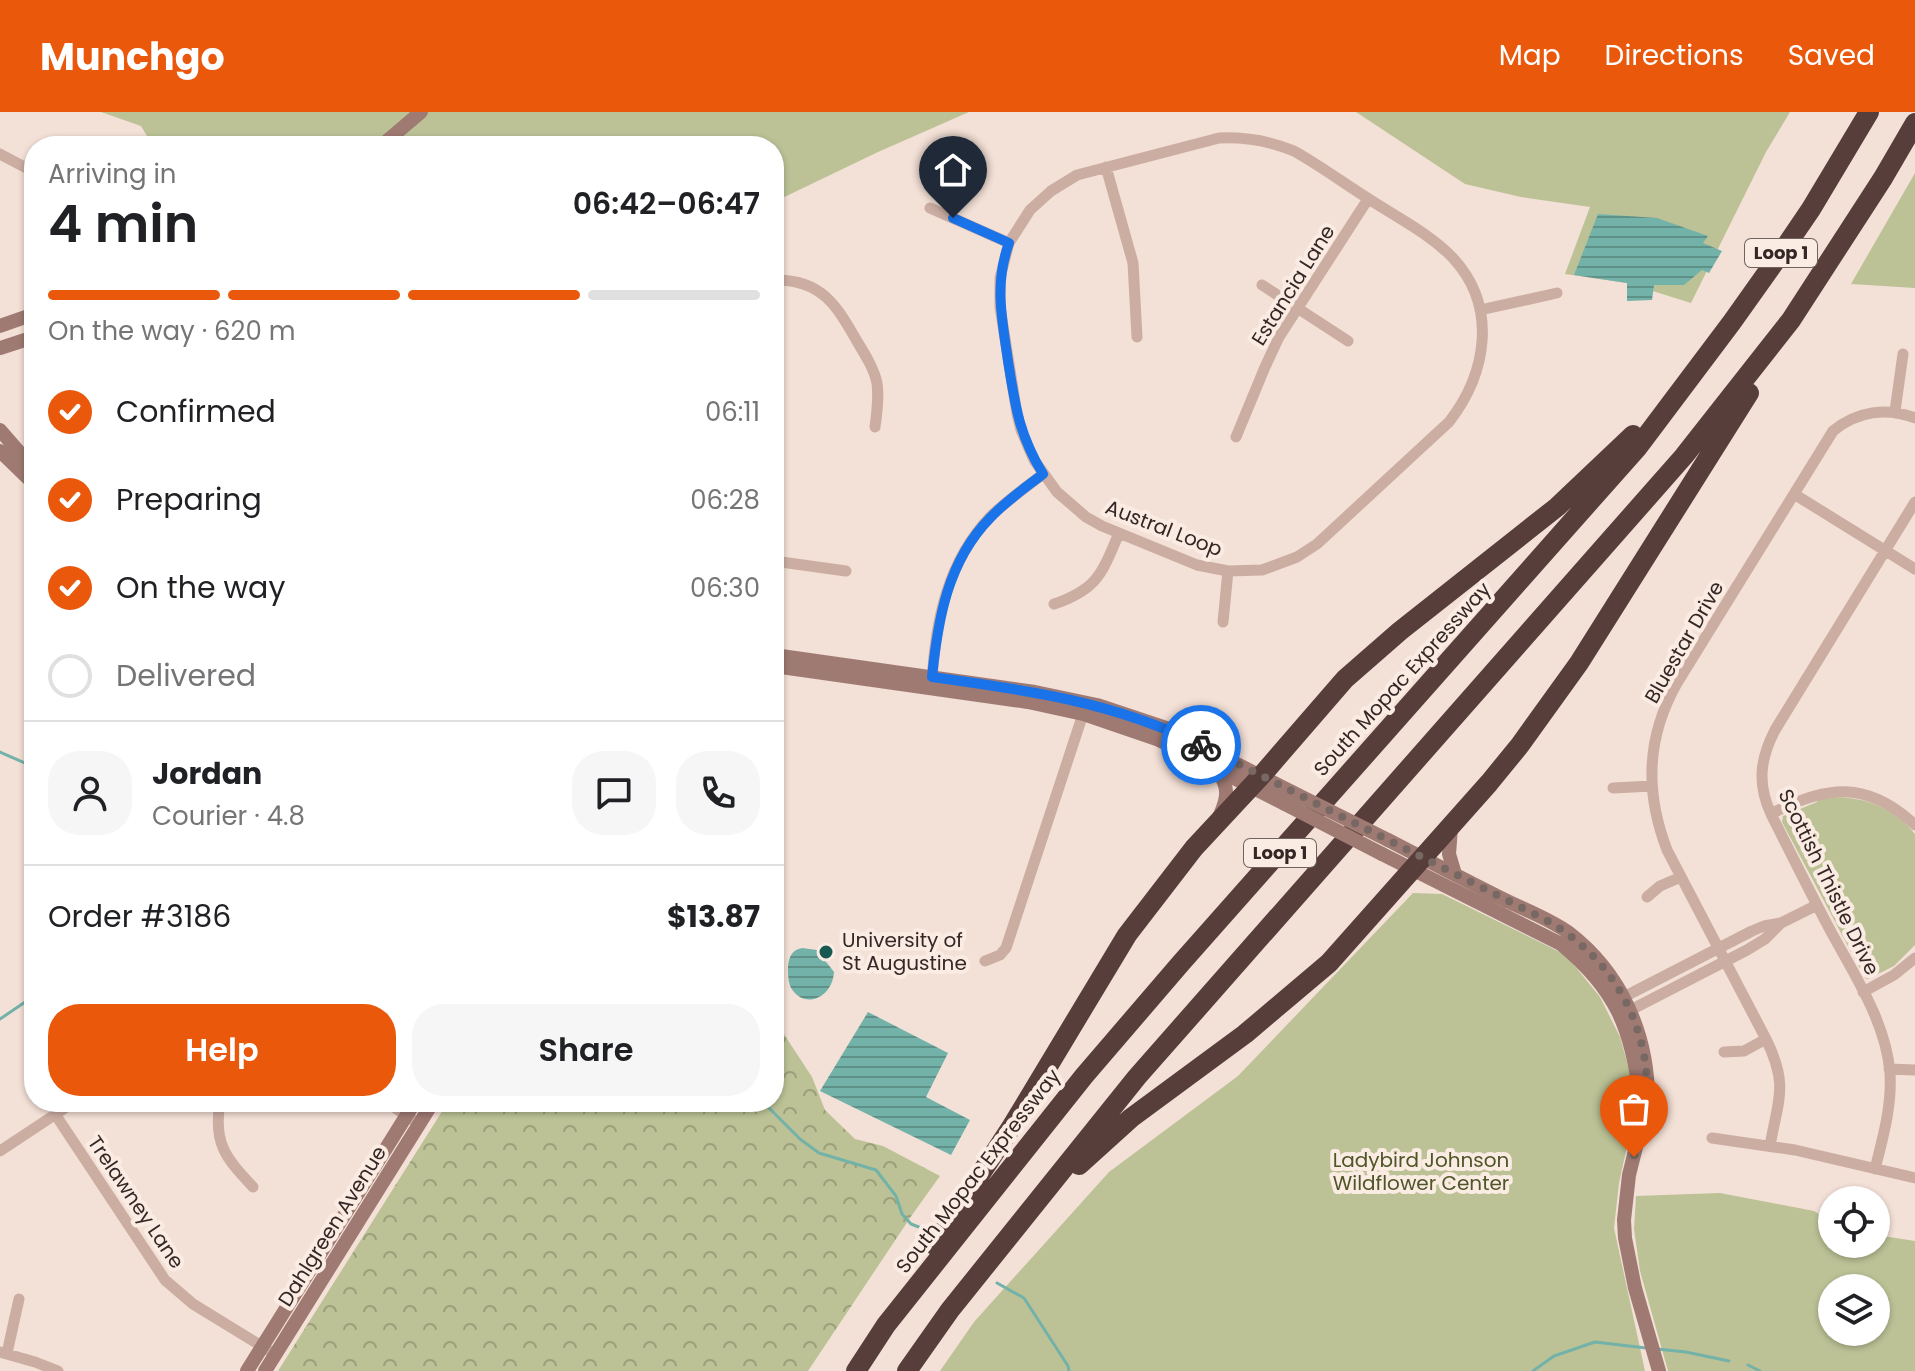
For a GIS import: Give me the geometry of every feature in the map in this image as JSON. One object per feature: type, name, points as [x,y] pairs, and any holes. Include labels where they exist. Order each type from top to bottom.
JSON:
[{"type":"highway","name":"South Mopac Expressway","points":[[856,1371],[886,1325],[1084,1076],[1638,447],[1781,253],[1869,112]]},
{"type":"highway","name":"Loop 1","points":[[907,1371],[950,1310],[1019,1223],[1187,1018],[1684,456],[1791,320],[1915,123]]},
{"type":"highway","points":[[1019,1223],[1131,1118],[1245,1034],[1329,963],[1489,783],[1579,663],[1767,365],[1791,320]]},
{"type":"highway","points":[[886,1325],[1012,1126],[1127,935],[1194,848],[1345,679],[1400,631],[1557,507],[1682,388]]},
{"type":"street","points":[[393,136],[421,112]]},
{"type":"street","name":"Austral Loop","points":[[1219,138],[1242,138],[1280,145],[1430,238],[1454,259],[1471,285],[1480,310],[1482,334],[1478,369],[1464,402],[1449,422],[1307,551],[1286,562],[1262,570],[1228,571],[1197,565],[1086,517],[1057,492],[1034,460],[1021,430],[1000,307],[1000,278],[1009,243],[1030,210],[1051,191],[1077,175],[1106,167],[1219,138]]},
{"type":"street","points":[[0,154],[24,167]]},
{"type":"street","points":[[1106,167],[1133,263],[1137,337]]},
{"type":"street","name":"Estancia Lane","points":[[1236,437],[1269,356],[1368,199]]},
{"type":"street","points":[[930,208],[1009,243]]},
{"type":"street","points":[[784,281],[808,285],[841,312],[876,380],[878,402],[875,427]]},
{"type":"street","points":[[1262,285],[1348,341]]},
{"type":"street","points":[[1480,310],[1557,293]]},
{"type":"street","points":[[0,326],[24,318]]},
{"type":"street","points":[[0,348],[24,340]]},
{"type":"street","points":[[1903,354],[1895,411],[1915,418]]},
{"type":"street","name":"Bluestar Drive","points":[[1770,1146],[1781,1085],[1774,1056],[1659,829],[1652,786],[1655,739],[1671,693],[1824,444],[1841,425],[1866,414],[1895,411]]},
{"type":"street","points":[[0,430],[24,470]]},
{"type":"street","points":[[0,451],[24,465]]},
{"type":"street","points":[[932,682],[945,597],[960,558],[990,518],[1043,474]]},
{"type":"street","points":[[1794,494],[1915,569]]},
{"type":"street","name":"Scottish Thistle Drive","points":[[1875,1169],[1888,1116],[1889,1069],[1882,1037],[1863,992],[1771,814],[1761,781],[1763,759],[1770,741],[1915,502]]},
{"type":"street","points":[[1054,604],[1078,595],[1097,579],[1119,533]]},
{"type":"street","points":[[784,562],[846,571]]},
{"type":"street","points":[[1223,622],[1228,571]]},
{"type":"street","points":[[784,657],[932,682],[1083,714],[1159,740],[1218,771],[1256,781]]},
{"type":"street","points":[[784,667],[1035,692],[1097,705],[1166,728],[1256,781],[1417,864],[1561,944],[1580,959],[1622,1006]]},
{"type":"street","points":[[985,961],[1000,955],[1006,948],[1083,714]]},
{"type":"street","points":[[1217,823],[1226,801],[1225,782],[1218,771]]},
{"type":"street","points":[[1613,788],[1652,786]]},
{"type":"street","points":[[1771,814],[1810,796],[1851,792],[1887,803],[1915,825]]},
{"type":"street","points":[[1451,825],[1449,852],[1455,874]]},
{"type":"street","points":[[1417,864],[1455,874],[1567,932],[1609,973],[1622,1006],[1643,1104],[1624,1220],[1629,1261],[1658,1367]]},
{"type":"street","points":[[1647,897],[1660,886],[1681,877]]},
{"type":"street","points":[[1622,1006],[1718,948],[1817,905]]},
{"type":"street","points":[[1622,1006],[1725,962],[1765,939],[1781,923]]},
{"type":"street","points":[[1863,992],[1894,975],[1915,958]]},
{"type":"street","points":[[1724,1052],[1744,1051],[1766,1039]]},
{"type":"street","points":[[1889,1069],[1915,1070]]},
{"type":"street","points":[[0,1151],[58,1112]]},
{"type":"street","points":[[219,1112],[222,1145],[230,1162],[253,1187]]},
{"type":"street","points":[[401,1112],[419,1124]]},
{"type":"street","name":"Dahlgreen Avenue","points":[[265,1371],[269,1350],[408,1112]]},
{"type":"street","name":"Dahlgreen Avenue","points":[[247,1371],[269,1350],[427,1112]]},
{"type":"street","name":"Trelawney Lane","points":[[55,1114],[165,1280],[193,1304],[269,1350]]},
{"type":"street","points":[[1712,1138],[1770,1146],[1915,1178]]},
{"type":"street","points":[[19,1299],[4,1353],[58,1371]]},
{"type":"green space","points":[[101,112],[969,112],[784,197],[784,136],[147,136],[141,126]]},
{"type":"green space","points":[[1356,112],[1790,112],[1766,152],[1691,303],[1627,283],[1565,274],[1590,207],[1521,197],[1465,184]]},
{"type":"green space","points":[[1915,173],[1915,288],[1851,284]]},
{"type":"green space","points":[[1818,799],[1857,799],[1878,806],[1898,817],[1915,834],[1915,945],[1894,966],[1868,979],[1782,822],[1783,816]]},
{"type":"green space","name":"Ladybird Johnson Wildflower Center","points":[[1413,893],[1442,894],[1566,955],[1600,997],[1620,1037],[1632,1080],[1626,1151],[1614,1228],[1645,1371],[940,1371],[974,1322],[1109,1172],[1238,1076]]},
{"type":"green space","points":[[784,1034],[812,1077],[825,1110],[855,1139],[883,1146],[940,1176],[808,1371],[278,1371],[442,1112],[784,1112]]},
{"type":"green space","points":[[1720,1193],[1818,1213],[1818,1258],[1890,1258],[1890,1237],[1915,1241],[1915,1371],[1668,1371],[1640,1271],[1634,1229],[1636,1196]]},
{"type":"water","points":[[1598,214],[1657,218],[1708,236],[1703,243],[1722,251],[1709,273],[1702,270],[1684,285],[1654,285],[1652,300],[1627,301],[1627,283],[1574,275]]},
{"type":"water","points":[[802,948],[817,950],[834,972],[828,989],[809,1000],[795,993],[789,984],[790,957]]},
{"type":"water","points":[[868,1012],[948,1053],[926,1097],[970,1120],[951,1155],[820,1091]]},
{"type":"waterway","points":[[0,752],[24,763]]},
{"type":"waterway","points":[[0,1019],[24,1003]]},
{"type":"waterway","points":[[773,1112],[819,1153],[876,1170],[896,1196],[902,1214],[911,1224],[929,1231]]},
{"type":"waterway","points":[[997,1283],[1024,1298],[1069,1371]]},
{"type":"waterway","points":[[1533,1371],[1554,1356],[1595,1342],[1646,1348]]},
{"type":"waterway","points":[[1657,1349],[1729,1361]]},
{"type":"waterway","points":[[1748,1365],[1760,1371]]},
{"type":"way so far","points":[[1201,745],[1546,920],[1567,932],[1595,957],[1609,973],[1631,1010],[1646,1061],[1648,1099],[1643,1104],[1634,1157]]},
{"type":"place","name":"University of St Augustine","points":[[826,952]]},
{"type":"route","points":[[953,218],[1009,243],[1000,278],[1000,307],[1021,430],[1043,474],[990,518],[960,558],[945,597],[932,677],[1035,692],[1097,705],[1166,728],[1201,745]]}]
